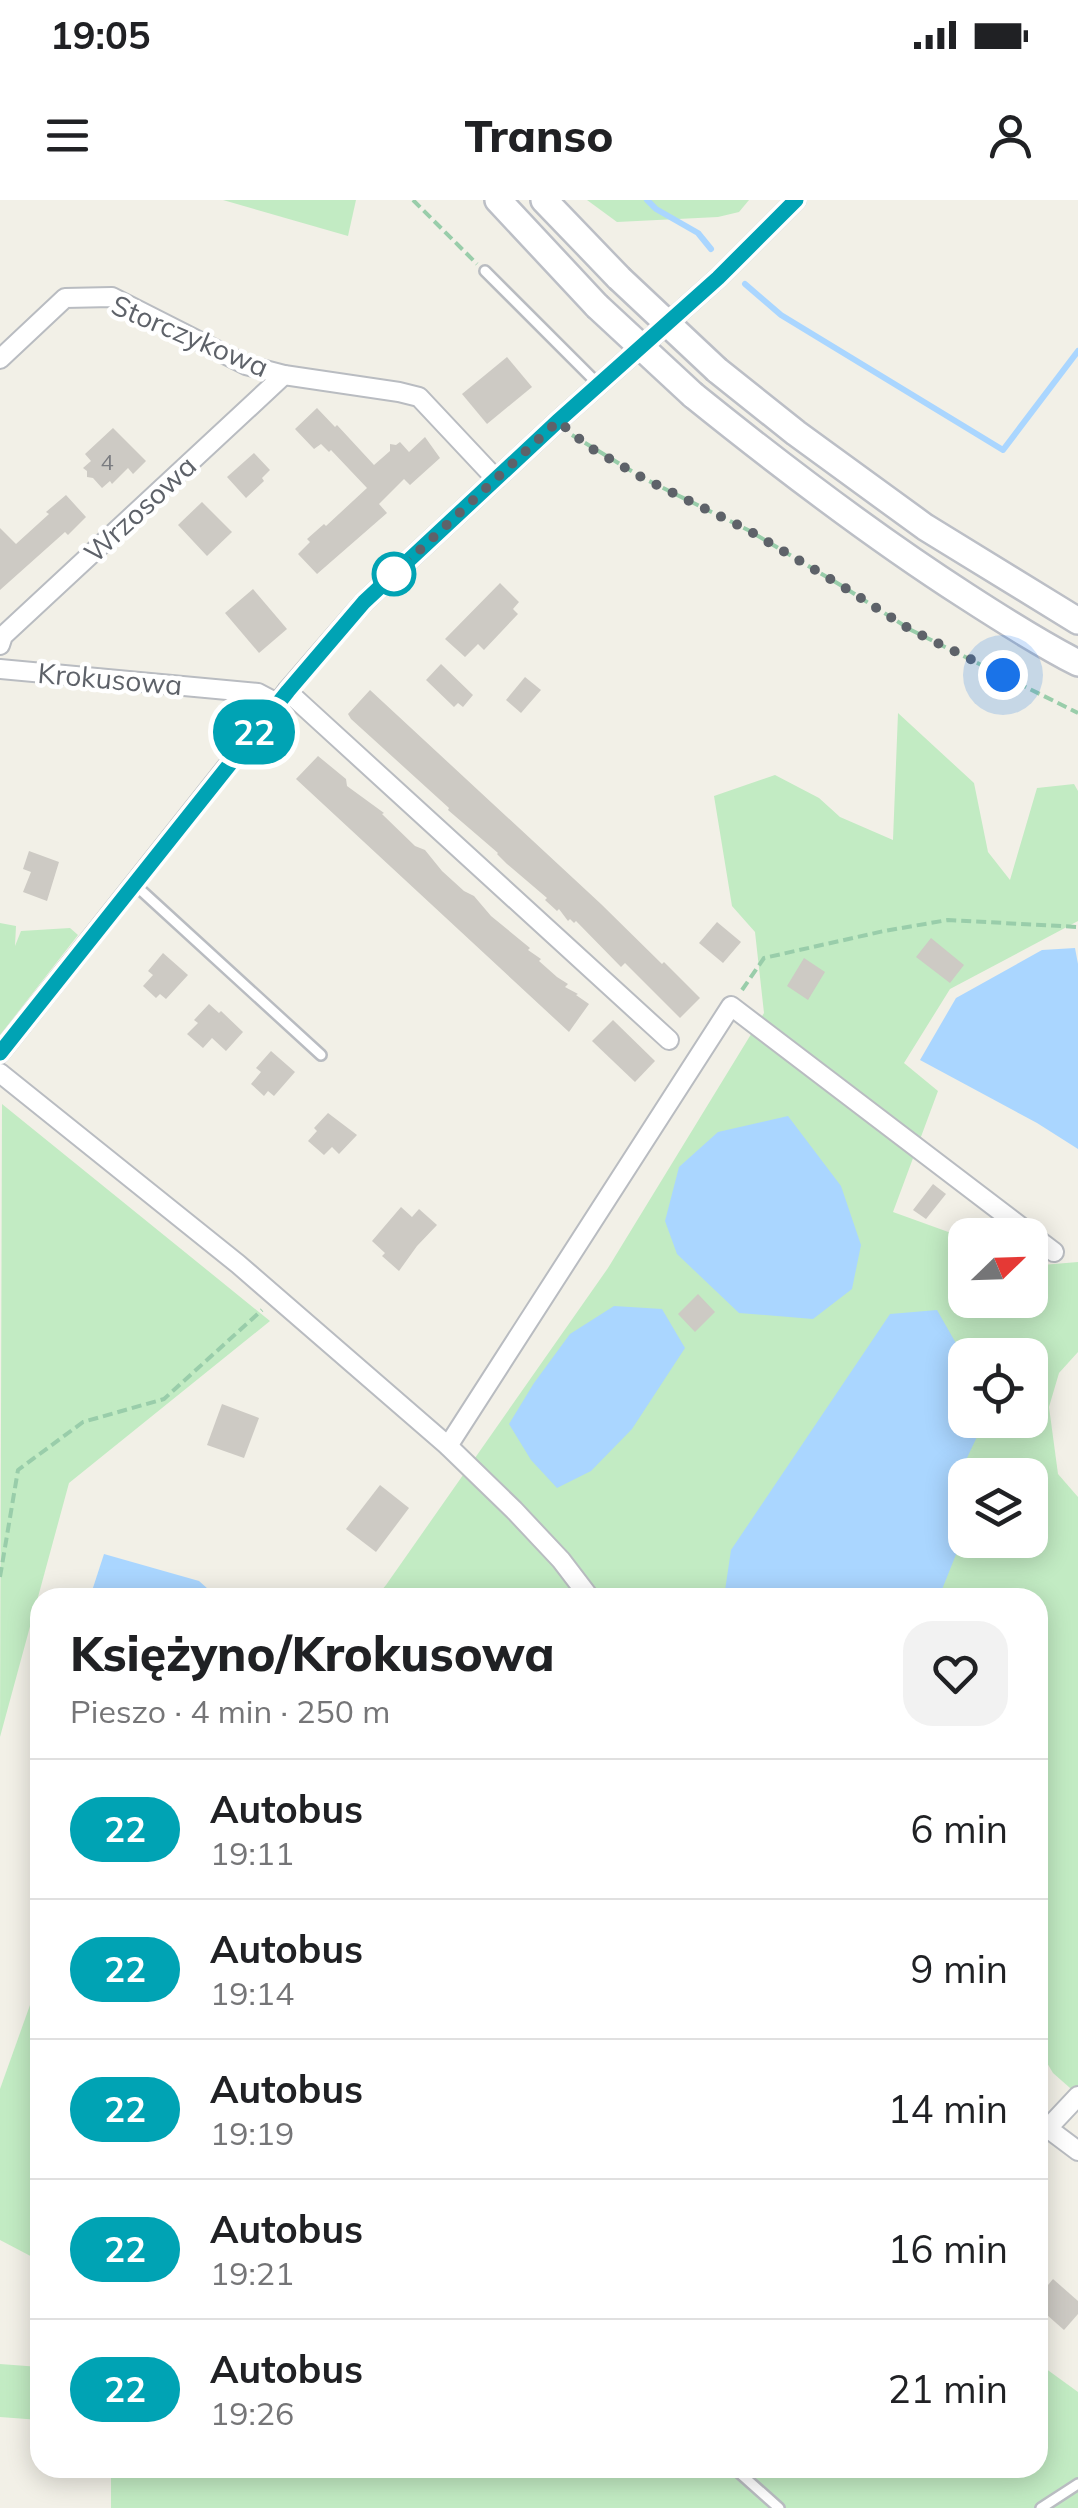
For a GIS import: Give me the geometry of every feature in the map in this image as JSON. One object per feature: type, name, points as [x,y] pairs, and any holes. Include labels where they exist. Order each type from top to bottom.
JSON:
[{"type":"main road","points":[[498,200],[597,306],[693,396],[915,564],[1038,643],[1078,662]]},
{"type":"main road","points":[[544,200],[619,278],[718,370],[796,434],[924,526],[1078,620]]},
{"type":"street","points":[[0,1053],[282,697],[364,602],[718,278],[796,200]]},
{"type":"street","name":"Storczykowa","points":[[0,359],[65,298],[112,297],[246,365],[284,376],[419,397],[496,479]]},
{"type":"street","name":"Wrzosowa","points":[[0,645],[3,636],[284,376]]},
{"type":"street","name":"Krokusowa","points":[[0,669],[282,697]]},
{"type":"street","points":[[282,697],[669,1040]]},
{"type":"street","points":[[448,1446],[731,1006],[1054,1252]]},
{"type":"street","points":[[0,1072],[238,1264],[448,1446],[550,1548],[582,1588]]},
{"type":"street","points":[[1048,2120],[1078,2096]]},
{"type":"street","points":[[1048,2129],[1078,2151]]},
{"type":"lane","points":[[484,270],[600,384]]},
{"type":"lane","points":[[134,883],[322,1055]]},
{"type":"lane","points":[[746,2478],[780,2508]]},
{"type":"lane","points":[[1041,2508],[1078,2484]]},
{"type":"path","points":[[413,200],[484,270]]},
{"type":"path","points":[[558,421],[589,447],[748,530],[911,630],[1078,712]]},
{"type":"path","points":[[731,1006],[764,958],[948,920],[1078,927]]},
{"type":"path","points":[[0,1578],[18,1470],[82,1422],[164,1399],[266,1307]]},
{"type":"green space","points":[[223,200],[356,200],[348,236]]},
{"type":"green space","points":[[587,200],[749,200],[739,212],[718,217],[617,222]]},
{"type":"green space","points":[[898,713],[974,783],[988,852],[1010,880],[1037,788],[1074,784],[1078,791],[1078,921],[950,989],[904,1063],[938,1091],[893,1212],[948,1232],[948,1318],[1048,1318],[1048,1264],[1078,1262],[1078,1352],[1059,1373],[1049,1407],[1058,1474],[1078,1497],[1078,2095],[1048,2065],[1048,1588],[383,1588],[608,1268],[764,1013],[755,932],[732,906],[714,796],[775,775],[819,798],[840,817],[893,840]]},
{"type":"green space","points":[[0,923],[16,926],[15,946],[21,931],[70,928],[78,935],[0,1035]]},
{"type":"green space","points":[[2,1104],[270,1321],[69,1483],[40,1588],[30,1588],[30,1627],[0,1737]]},
{"type":"green space","points":[[30,2005],[30,2256],[0,2240],[0,2089]]},
{"type":"green space","points":[[0,2364],[30,2366],[30,2419],[0,2417]]},
{"type":"green space","points":[[1048,2370],[1078,2392],[1078,2508],[111,2508],[111,2478],[1048,2478]]},
{"type":"water","points":[[1075,948],[1078,1149],[920,1060],[956,998],[1042,950]]},
{"type":"water","points":[[788,1116],[841,1186],[861,1245],[852,1289],[813,1319],[739,1313],[677,1254],[665,1221],[679,1167],[718,1132]]},
{"type":"water","points":[[614,1306],[662,1309],[685,1348],[632,1429],[591,1471],[557,1488],[531,1460],[509,1424],[570,1334]]},
{"type":"water","points":[[937,1310],[953,1338],[948,1338],[948,1438],[976,1438],[967,1458],[948,1458],[948,1558],[955,1558],[943,1588],[725,1588],[731,1550],[890,1314]]},
{"type":"water","points":[[104,1554],[199,1581],[207,1588],[93,1588]]},
{"type":"building","points":[[507,357],[532,387],[487,424],[462,394]]},
{"type":"building","points":[[317,408],[374,465],[390,451],[390,444],[400,442],[409,452],[425,437],[440,458],[410,485],[404,479],[379,504],[387,513],[317,574],[298,554],[310,542],[307,539],[367,488],[331,450],[321,444],[314,449],[295,429]]},
{"type":"building","points":[[113,428],[146,461],[133,474],[128,468],[102,488],[87,477],[83,468],[91,461],[85,454]]},
{"type":"building","points":[[254,453],[270,470],[246,498],[227,477]]},
{"type":"building","points":[[66,495],[86,517],[0,590],[0,528],[16,544]]},
{"type":"building","points":[[202,502],[232,532],[207,556],[178,525]]},
{"type":"building","points":[[500,583],[519,602],[513,609],[518,614],[484,650],[478,644],[465,657],[445,639]]},
{"type":"building","points":[[253,589],[287,629],[259,653],[225,613]]},
{"type":"building","points":[[441,664],[473,695],[463,707],[458,703],[454,707],[426,680]]},
{"type":"building","points":[[525,677],[541,690],[521,713],[506,700]]},
{"type":"building","points":[[370,690],[700,998],[680,1018],[625,963],[621,967],[576,921],[568,921],[448,810],[351,719],[348,714]]},
{"type":"building","points":[[318,756],[530,948],[539,961],[568,984],[565,987],[589,1004],[569,1032],[296,779]]},
{"type":"building","points":[[29,851],[59,862],[47,901],[23,892],[31,872],[23,869]]},
{"type":"building","points":[[717,922],[741,942],[723,963],[699,943]]},
{"type":"building","points":[[931,938],[964,965],[950,983],[916,957]]},
{"type":"building","points":[[163,953],[188,975],[166,999],[160,994],[156,998],[143,986],[153,975],[148,971]]},
{"type":"building","points":[[804,958],[825,972],[808,1000],[787,986]]},
{"type":"building","points":[[209,1004],[243,1032],[226,1051],[212,1038],[203,1048],[187,1034]]},
{"type":"building","points":[[613,1020],[655,1061],[635,1082],[592,1041]]},
{"type":"building","points":[[271,1051],[295,1072],[274,1096],[268,1091],[264,1096],[251,1084],[261,1072],[256,1068]]},
{"type":"building","points":[[328,1113],[357,1135],[339,1154],[332,1147],[324,1155],[308,1141]]},
{"type":"building","points":[[933,1184],[946,1194],[926,1219],[913,1210]]},
{"type":"building","points":[[401,1207],[412,1217],[419,1209],[437,1225],[399,1271],[372,1241]]},
{"type":"building","points":[[698,1294],[715,1312],[695,1332],[678,1314]]},
{"type":"building","points":[[222,1404],[259,1418],[244,1458],[207,1445]]},
{"type":"building","points":[[380,1485],[409,1508],[376,1552],[346,1529]]},
{"type":"building","points":[[1053,2279],[1078,2301],[1078,2314],[1064,2330],[1048,2316],[1048,2285]]},
{"type":"waterway","points":[[647,200],[698,233],[711,249]]},
{"type":"waterway","points":[[745,284],[781,315],[1003,450],[1078,351]]},
{"type":"bus line","name":"22","points":[[0,1053],[288,691],[364,602],[718,278],[796,200]]},
{"type":"route","points":[[394,574],[558,421],[589,447],[643,478],[748,530],[911,630],[1003,675]]}]
